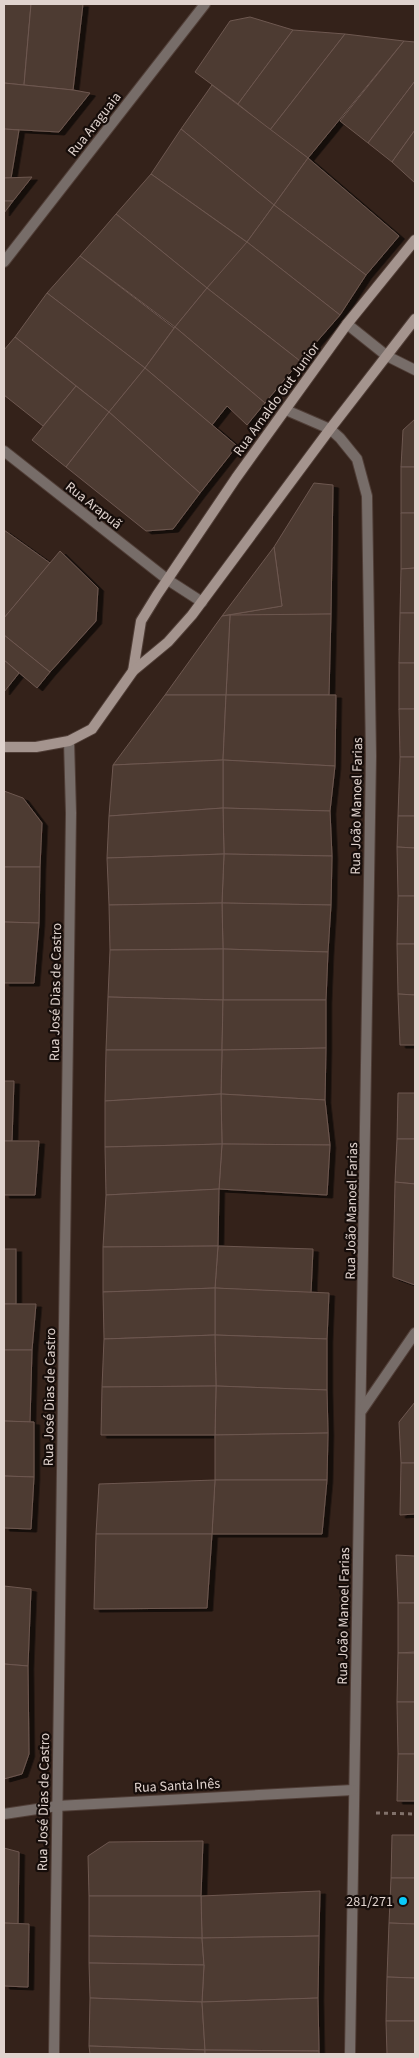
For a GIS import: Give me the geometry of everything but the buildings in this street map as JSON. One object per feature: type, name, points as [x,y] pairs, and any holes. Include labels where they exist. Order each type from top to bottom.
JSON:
[{"type":"street","name":"Rua Araguaia","points":[[4,262],[205,4]]},
{"type":"street","name":"Rua Arnaldo Gut Junior","points":[[133,671],[141,622],[168,580],[210,516],[347,324],[415,240]]},
{"type":"street","points":[[4,747],[36,747],[69,741],[92,729],[133,671],[168,642],[202,602],[330,429],[415,319]]},
{"type":"street","points":[[347,324],[387,356],[415,370]]},
{"type":"street","name":"Rua João Manoel Farias","points":[[286,410],[330,429],[357,459],[367,496],[371,756],[362,1410],[353,1790],[350,2054]]},
{"type":"street","name":"Rua Arapuã","points":[[4,451],[168,580],[202,602]]},
{"type":"street","name":"Rua José Dias de Castro","points":[[54,2054],[71,813],[69,741]]},
{"type":"street","points":[[362,1410],[415,1334]]},
{"type":"street","name":"Rua Santa Inês","points":[[4,1814],[57,1806],[353,1790]]},
{"type":"path","points":[[353,1813],[415,1814]]},
{"type":"place","name":"281/271","points":[[403,1901]]}]
